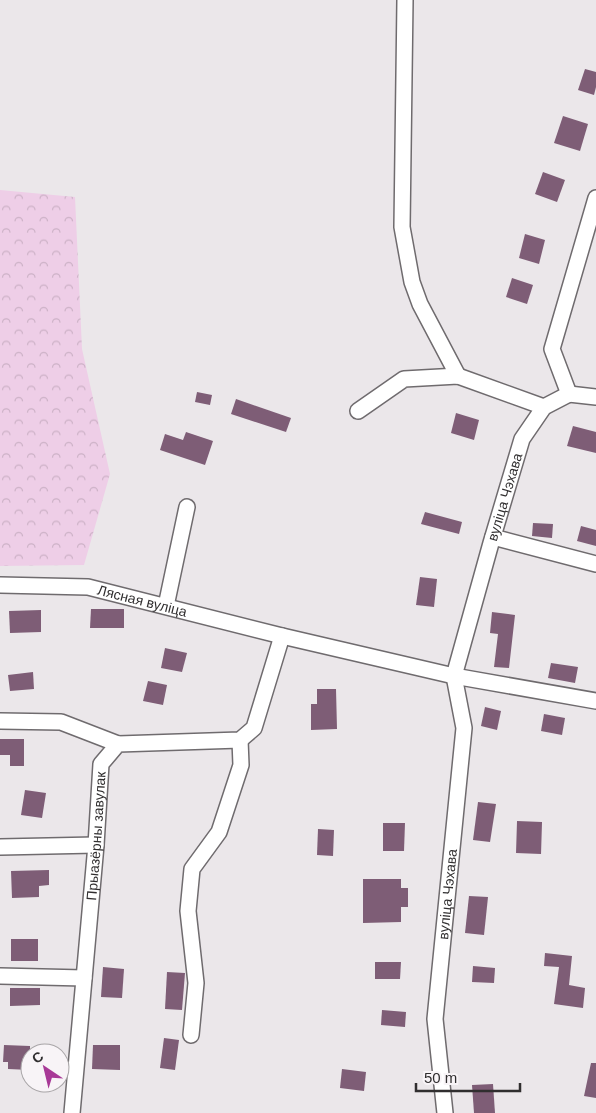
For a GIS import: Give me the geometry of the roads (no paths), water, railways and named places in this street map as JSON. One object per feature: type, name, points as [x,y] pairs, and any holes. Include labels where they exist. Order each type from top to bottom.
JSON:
[{"type":"street","points":[[405,0],[402,227],[412,282],[420,304],[458,376]]},
{"type":"street","points":[[596,198],[552,350],[569,394],[596,397]]},
{"type":"street","points":[[358,411],[404,378],[458,376],[544,408]]},
{"type":"street","name":"вуліца Чэхава","points":[[445,1113],[435,1019],[464,728],[454,676],[522,439],[544,408],[569,394]]},
{"type":"street","points":[[166,606],[187,507]]},
{"type":"street","points":[[493,537],[596,564]]},
{"type":"street","name":"Лясная вуліца","points":[[0,585],[88,587],[282,636]]},
{"type":"street","points":[[0,721],[61,722],[118,744],[240,740],[254,728],[282,636],[454,676],[596,701]]},
{"type":"street","points":[[191,1035],[196,983],[188,911],[192,869],[220,832],[241,765],[240,740]]},
{"type":"street","name":"Прыазёрны завулак","points":[[72,1113],[96,845],[101,764],[118,744]]},
{"type":"street","points":[[0,846],[96,845]]},
{"type":"street","points":[[0,976],[84,978]]}]
